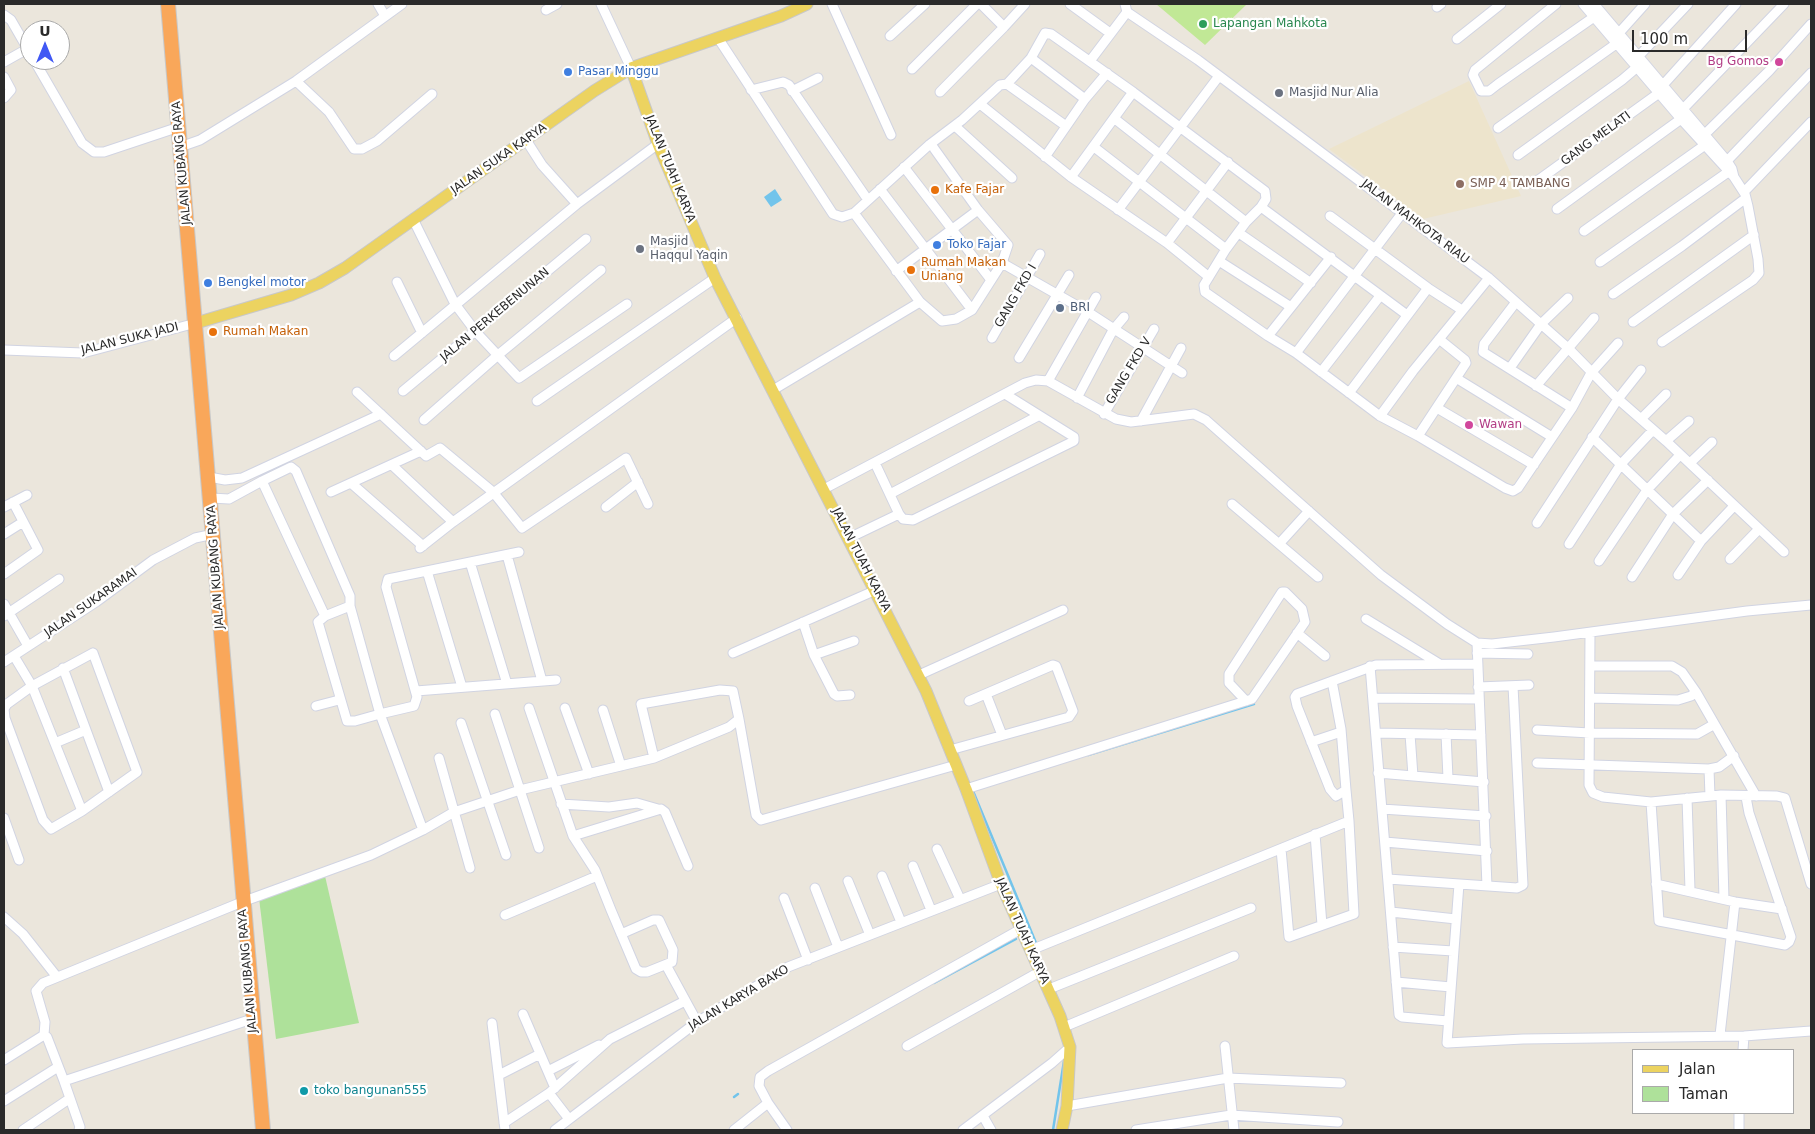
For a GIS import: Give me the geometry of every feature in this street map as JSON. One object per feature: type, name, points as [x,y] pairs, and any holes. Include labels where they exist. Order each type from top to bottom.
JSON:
[{"type":"highway","name":"JALAN KUBANG RAYA","points":[[168,4],[214,534],[242,902],[263,1130]]},
{"type":"main road","name":"JALAN SUKA KARYA","points":[[196,323],[262,304],[320,283],[345,268],[631,68],[781,16],[807,4]]},
{"type":"main road","name":"JALAN TUAH KARYA","points":[[631,68],[658,144],[715,278],[919,675],[966,790],[1001,884],[1049,989],[1064,1026],[1070,1047],[1067,1106],[1062,1130]]},
{"type":"street","points":[[378,4],[385,16]]},
{"type":"street","points":[[180,147],[200,140],[296,81],[402,4]]},
{"type":"street","points":[[546,10],[556,4]]},
{"type":"street","name":"JALAN TUAH KARYA","points":[[601,4],[631,68]]},
{"type":"street","points":[[832,4],[891,135]]},
{"type":"street","points":[[890,36],[925,4]]},
{"type":"street","points":[[912,69],[977,4]]},
{"type":"street","points":[[981,4],[1004,27]]},
{"type":"street","points":[[940,92],[1025,4]]},
{"type":"street","points":[[1070,4],[1110,33]]},
{"type":"street","points":[[1457,39],[1501,4]]},
{"type":"street","points":[[1556,4],[1475,70],[1473,75],[1481,91],[1488,91],[1594,17]]},
{"type":"street","points":[[1582,4],[1616,44],[1638,62]]},
{"type":"street","points":[[1596,4],[1619,33],[1638,62],[1661,89],[1681,119],[1730,170],[1745,195],[1754,235],[1759,273],[1753,280],[1662,342]]},
{"type":"street","points":[[1619,33],[1645,4]]},
{"type":"street","points":[[1518,155],[1638,62],[1688,4]]},
{"type":"street","name":"GANG MELATI","points":[[1533,184],[1661,89],[1736,4]]},
{"type":"street","points":[[1683,109],[1784,4]]},
{"type":"street","points":[[1090,61],[1126,8]]},
{"type":"street","name":"JALAN MAHKOTA RIAU","points":[[1126,8],[1403,212],[1489,278],[1568,348],[1618,399],[1690,463],[1784,552]]},
{"type":"street","points":[[4,15],[11,20],[20,36]]},
{"type":"street","points":[[1584,231],[1703,140],[1770,71],[1811,24]]},
{"type":"street","points":[[718,38],[832,214],[842,218],[854,213],[929,145],[980,104],[995,88],[1007,84],[1031,58],[1045,33],[1048,32],[1133,92],[1265,191],[1266,199],[1226,249],[1204,284],[1205,292],[1296,353],[1380,416],[1513,491],[1518,488],[1572,408],[1591,373],[1618,343]]},
{"type":"street","points":[[1498,128],[1616,44]]},
{"type":"street","points":[[4,62],[20,55]]},
{"type":"street","points":[[1031,58],[1086,99]]},
{"type":"street","points":[[40,70],[82,143],[94,152],[104,152],[179,127]]},
{"type":"street","points":[[1045,157],[1066,126],[1107,73]]},
{"type":"street","points":[[1600,262],[1730,170],[1811,73]]},
{"type":"street","points":[[1118,210],[1219,76]]},
{"type":"street","points":[[4,77],[11,90],[4,98]]},
{"type":"street","points":[[792,90],[818,78]]},
{"type":"street","points":[[296,81],[328,112],[354,149],[362,149],[377,141],[432,94]]},
{"type":"street","points":[[751,90],[783,82],[792,90],[868,200]]},
{"type":"street","points":[[1007,84],[1066,126]]},
{"type":"street","points":[[1661,89],[1683,109],[1703,140]]},
{"type":"street","points":[[1071,177],[1133,92]]},
{"type":"street","points":[[980,104],[1071,177],[1167,242],[1209,277]]},
{"type":"street","points":[[1115,119],[1246,222]]},
{"type":"street","points":[[1557,209],[1681,119]]},
{"type":"street","points":[[1613,294],[1682,246],[1745,195],[1811,122]]},
{"type":"street","points":[[955,126],[1012,178]]},
{"type":"street","points":[[526,140],[542,165],[576,204]]},
{"type":"street","points":[[394,356],[576,204],[658,144]]},
{"type":"street","points":[[854,213],[920,302],[942,321],[956,319],[972,310],[1002,263],[1008,246],[929,145]]},
{"type":"street","points":[[1094,147],[1226,249]]},
{"type":"street","points":[[1167,242],[1228,162]]},
{"type":"street","points":[[904,167],[990,280]]},
{"type":"street","points":[[880,189],[972,310]]},
{"type":"street","points":[[1261,207],[1331,257],[1353,277],[1407,315]]},
{"type":"street","points":[[896,271],[978,210]]},
{"type":"street","points":[[1296,353],[1403,212]]},
{"type":"street","points":[[1330,216],[1428,288],[1462,310]]},
{"type":"street","points":[[413,220],[455,304],[476,332],[519,378],[627,304]]},
{"type":"street","points":[[1239,233],[1311,283]]},
{"type":"street","points":[[1633,322],[1754,235]]},
{"type":"street","name":"JALAN PERKEBENUNAN","points":[[404,391],[586,239]]},
{"type":"street","name":"GANG FKD I","points":[[992,338],[1040,254]]},
{"type":"street","points":[[1268,336],[1331,257]]},
{"type":"street","points":[[1219,261],[1291,307]]},
{"type":"street","points":[[1002,263],[1088,312],[1182,373]]},
{"type":"street","points":[[424,420],[498,355],[601,270]]},
{"type":"street","points":[[1019,358],[1069,275]]},
{"type":"street","points":[[537,400],[715,278]]},
{"type":"street","points":[[1380,416],[1489,278]]},
{"type":"street","points":[[397,282],[422,333]]},
{"type":"street","points":[[1349,393],[1428,288]]},
{"type":"street","points":[[1321,372],[1380,296]]},
{"type":"street","points":[[1048,381],[1096,297]]},
{"type":"street","points":[[1510,368],[1541,324],[1568,298]]},
{"type":"street","points":[[773,390],[920,302]]},
{"type":"street","points":[[1516,302],[1482,348],[1483,352],[1572,408]]},
{"type":"street","points":[[1077,398],[1113,330],[1124,317]]},
{"type":"street","points":[[351,483],[422,547],[493,492],[736,318]]},
{"type":"street","points":[[1536,386],[1594,318]]},
{"type":"street","name":"JALAN SUKA JADI","points":[[4,350],[83,353],[196,323]]},
{"type":"street","name":"GANG FKD V","points":[[1104,414],[1141,348],[1154,329]]},
{"type":"street","points":[[1418,436],[1466,363],[1465,360],[1439,339]]},
{"type":"street","points":[[1141,421],[1181,348]]},
{"type":"street","points":[[1537,523],[1592,437],[1641,370]]},
{"type":"street","points":[[1456,378],[1552,437]]},
{"type":"street","points":[[824,489],[1025,383],[1036,380],[1048,381],[1116,419],[1131,422],[1194,414],[1206,420],[1381,575],[1446,624],[1477,642],[1492,644],[1590,633],[1747,611],[1811,605]]},
{"type":"street","points":[[357,392],[426,456],[440,448],[493,492],[522,528],[626,458],[648,504]]},
{"type":"street","points":[[875,462],[899,514],[907,521],[913,520],[1074,441],[1074,437],[1005,394]]},
{"type":"street","points":[[1641,419],[1666,394]]},
{"type":"street","points":[[1438,408],[1534,465]]},
{"type":"street","points":[[209,477],[225,480],[242,478],[381,414]]},
{"type":"street","points":[[890,494],[1038,416]]},
{"type":"street","points":[[1666,442],[1689,421]]},
{"type":"street","points":[[1569,544],[1621,464],[1653,430]]},
{"type":"street","points":[[1592,437],[1701,541]]},
{"type":"street","points":[[1690,463],[1712,442]]},
{"type":"street","points":[[331,492],[422,451]]},
{"type":"street","points":[[1598,561],[1647,490],[1680,454]]},
{"type":"street","points":[[392,464],[453,522]]},
{"type":"street","points":[[211,498],[229,499],[291,467],[296,471],[350,596],[350,606],[380,714],[423,830]]},
{"type":"street","points":[[1632,577],[1674,514],[1708,480]]},
{"type":"street","points":[[262,481],[325,616]]},
{"type":"street","points":[[606,507],[638,482]]},
{"type":"street","points":[[4,507],[27,495]]},
{"type":"street","points":[[4,574],[37,552],[37,546],[13,502]]},
{"type":"street","points":[[1232,504],[1318,577]]},
{"type":"street","points":[[1678,575],[1701,541],[1734,506]]},
{"type":"street","points":[[1280,544],[1309,511]]},
{"type":"street","points":[[849,538],[899,514]]},
{"type":"street","points":[[4,534],[24,522]]},
{"type":"street","points":[[1730,559],[1759,529]]},
{"type":"street","name":"JALAN SUKARAMAI","points":[[4,662],[96,602],[153,560],[194,538],[214,534]]},
{"type":"street","points":[[350,606],[325,616],[318,622],[339,700],[347,721],[355,721],[414,706],[417,702],[416,691],[386,583],[391,577],[519,552]]},
{"type":"street","points":[[507,555],[542,681]]},
{"type":"street","points":[[470,562],[507,684]]},
{"type":"street","points":[[427,571],[462,687]]},
{"type":"street","points":[[6,615],[59,579]]},
{"type":"street","points":[[733,652],[876,590]]},
{"type":"street","points":[[966,790],[1246,701],[1256,696],[1305,622],[1305,616],[1292,598],[1285,592],[1282,592],[1229,674],[1229,683],[1246,701]]},
{"type":"street","points":[[4,604],[6,615],[28,646]]},
{"type":"street","points":[[919,675],[1063,610]]},
{"type":"street","points":[[1366,619],[1438,664]]},
{"type":"street","points":[[803,622],[814,655],[834,694],[837,696],[850,695]]},
{"type":"street","points":[[1298,632],[1325,656]]},
{"type":"street","points":[[1590,633],[1590,733],[1588,764],[1589,785],[1593,793],[1603,797],[1651,802],[1722,795],[1777,796],[1784,798],[1811,884]]},
{"type":"street","points":[[814,655],[854,641]]},
{"type":"street","points":[[1477,642],[1478,699],[1486,816],[1487,886]]},
{"type":"street","points":[[1477,652],[1528,654]]},
{"type":"street","points":[[93,653],[96,657],[137,772],[82,811],[51,829],[43,820],[5,718],[4,709],[7,704],[32,686],[63,668],[85,655],[93,653]]},
{"type":"street","points":[[14,656],[32,686],[82,811]]},
{"type":"street","points":[[1346,790],[1336,796],[1332,793],[1295,697],[1301,691],[1370,666],[1477,664]]},
{"type":"street","points":[[950,750],[1069,717],[1072,714],[1073,706],[1054,665],[969,701]]},
{"type":"street","points":[[1370,666],[1398,1010],[1402,1017],[1448,1021]]},
{"type":"street","points":[[1591,666],[1672,666],[1682,672],[1696,692],[1713,725],[1734,756],[1756,796]]},
{"type":"street","points":[[63,668],[109,792]]},
{"type":"street","points":[[416,691],[556,680]]},
{"type":"street","points":[[1280,848],[1289,936],[1355,913],[1341,732],[1332,681]]},
{"type":"street","points":[[1478,686],[1529,685]]},
{"type":"street","points":[[1388,879],[1517,888],[1523,885],[1513,686]]},
{"type":"street","points":[[654,758],[641,704],[730,689],[734,691],[756,815],[761,820],[956,765]]},
{"type":"street","points":[[1590,698],[1678,700],[1691,696],[1696,692]]},
{"type":"street","points":[[986,694],[1002,736]]},
{"type":"street","points":[[1372,698],[1478,699]]},
{"type":"street","points":[[316,706],[339,700]]},
{"type":"street","points":[[529,708],[553,783],[573,836],[597,876],[621,934],[639,971],[647,972],[672,962],[673,950],[659,920],[654,920],[621,934]]},
{"type":"street","points":[[565,708],[589,774]]},
{"type":"street","points":[[602,710],[621,766]]},
{"type":"street","points":[[495,714],[539,848]]},
{"type":"street","points":[[79,1130],[80,1126],[64,1081],[47,1037],[44,1035],[45,1022],[36,990],[43,983],[242,902],[371,855],[423,830],[454,812],[520,790],[654,758],[729,727],[739,720]]},
{"type":"street","points":[[461,723],[506,855]]},
{"type":"street","points":[[1537,730],[1590,733],[1697,734],[1713,725]]},
{"type":"street","points":[[55,743],[86,730]]},
{"type":"street","points":[[1311,742],[1341,732]]},
{"type":"street","points":[[1376,733],[1481,735]]},
{"type":"street","points":[[1410,734],[1414,776]]},
{"type":"street","points":[[1446,734],[1448,778]]},
{"type":"street","points":[[1537,763],[1709,769],[1719,767],[1734,756]]},
{"type":"street","points":[[439,758],[470,868]]},
{"type":"street","points":[[1709,769],[1710,796]]},
{"type":"street","points":[[1378,773],[1484,782]]},
{"type":"street","points":[[1722,795],[1724,899]]},
{"type":"street","points":[[1651,802],[1658,921],[1784,945],[1789,942],[1791,937],[1748,813],[1746,796]]},
{"type":"street","points":[[1687,798],[1690,890]]},
{"type":"street","points":[[561,804],[609,807],[637,803],[665,812],[688,866]]},
{"type":"street","points":[[573,836],[658,809]]},
{"type":"street","points":[[1382,809],[1486,816]]},
{"type":"street","points":[[4,818],[19,860]]},
{"type":"street","points":[[1031,950],[1349,820]]},
{"type":"street","points":[[1315,834],[1322,925]]},
{"type":"street","points":[[4,836],[12,841]]},
{"type":"street","points":[[1384,842],[1487,851]]},
{"type":"street","points":[[937,849],[960,899]]},
{"type":"street","points":[[913,866],[931,910]]},
{"type":"street","points":[[504,915],[597,876]]},
{"type":"street","points":[[882,876],[901,922]]},
{"type":"street","points":[[848,881],[870,935]]},
{"type":"street","name":"JALAN KARYA BAKO","points":[[559,1129],[569,1119],[697,1022],[788,968],[1001,884]]},
{"type":"street","points":[[1458,884],[1447,1043],[1523,1039],[1744,1036],[1811,1031]]},
{"type":"street","points":[[1656,884],[1690,890],[1735,902],[1782,909]]},
{"type":"street","points":[[815,888],[838,947]]},
{"type":"street","points":[[784,898],[808,960]]},
{"type":"street","points":[[1720,1035],[1735,902]]},
{"type":"street","points":[[1049,989],[1251,908]]},
{"type":"street","points":[[1390,912],[1456,919]]},
{"type":"street","points":[[4,917],[24,934],[57,977]]},
{"type":"street","points":[[787,1130],[768,1104],[759,1086],[760,1077],[1021,929]]},
{"type":"street","points":[[1393,947],[1453,951]]},
{"type":"street","points":[[1064,1026],[1234,956]]},
{"type":"street","points":[[666,965],[697,1022]]},
{"type":"street","points":[[908,1046],[1041,971]]},
{"type":"street","points":[[1396,982],[1451,987]]},
{"type":"street","points":[[548,1071],[685,1001]]},
{"type":"street","points":[[523,1014],[548,1071],[552,1091],[569,1119]]},
{"type":"street","points":[[64,1081],[252,1019]]},
{"type":"street","points":[[492,1023],[505,1127]]},
{"type":"street","points":[[4,1060],[44,1035]]},
{"type":"street","points":[[1743,1049],[1744,1036]]},
{"type":"street","points":[[505,1127],[552,1091],[610,1040]]},
{"type":"street","points":[[1225,1046],[1234,1130]]},
{"type":"street","points":[[963,1130],[1070,1047]]},
{"type":"street","points":[[499,1075],[540,1054]]},
{"type":"street","points":[[4,1101],[58,1067]]},
{"type":"street","points":[[1067,1106],[1228,1078],[1341,1083]]},
{"type":"street","points":[[23,1130],[69,1099]]},
{"type":"street","points":[[740,1129],[768,1104]]},
{"type":"street","points":[[1738,1130],[1739,1114]]},
{"type":"street","points":[[1136,1130],[1231,1115],[1338,1122]]},
{"type":"street","points":[[983,1116],[991,1130]]},
{"type":"shaded area","points":[[1469,81],[1521,196],[1423,219],[1329,149]]},
{"type":"green space","name":"Lapangan Mahkota","points":[[1156,4],[1247,4],[1205,45]]},
{"type":"green space","points":[[325,876],[359,1023],[276,1039],[259,898]]},
{"type":"water","points":[[775,189],[782,200],[771,207],[764,197]]},
{"type":"waterway","points":[[1088,755],[1254,704]]},
{"type":"waterway","points":[[973,791],[1036,943]]},
{"type":"waterway","points":[[934,983],[1016,939]]},
{"type":"waterway","points":[[1053,1130],[1064,1061]]},
{"type":"waterway","points":[[734,1097],[738,1094]]},
{"type":"place","name":"Lapangan Mahkota","points":[[1203,24]]},
{"type":"place","name":"Bg Gomos","points":[[1779,62]]},
{"type":"place","name":"Pasar Minggu","points":[[568,72]]},
{"type":"place","name":"Masjid Nur Alia","points":[[1279,93]]},
{"type":"place","name":"SMP 4 TAMBANG","points":[[1460,184]]},
{"type":"place","name":"Kafe Fajar","points":[[935,190]]},
{"type":"place","name":"Toko Fajar","points":[[937,245]]},
{"type":"place","name":"Masjid Haqqul Yaqin","points":[[640,249]]},
{"type":"place","name":"Rumah Makan Uniang","points":[[911,270]]},
{"type":"place","name":"Bengkel motor","points":[[208,283]]},
{"type":"place","name":"BRI","points":[[1060,308]]},
{"type":"place","name":"Rumah Makan","points":[[213,332]]},
{"type":"place","name":"Wawan","points":[[1469,425]]},
{"type":"place","name":"toko bangunan555","points":[[304,1091]]}]
